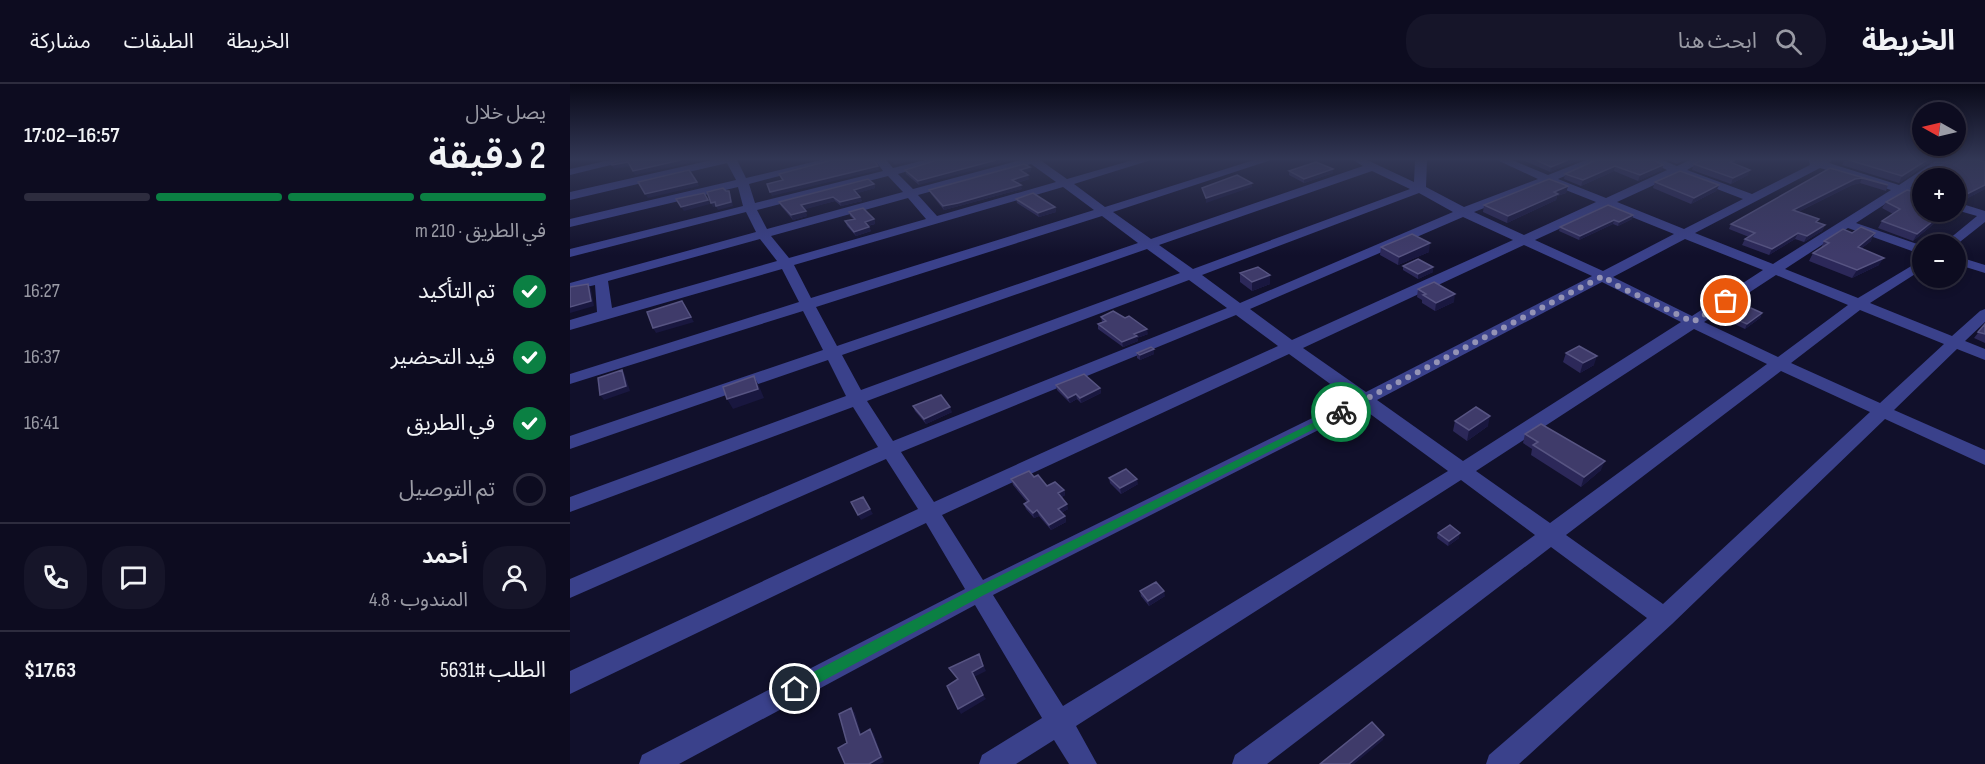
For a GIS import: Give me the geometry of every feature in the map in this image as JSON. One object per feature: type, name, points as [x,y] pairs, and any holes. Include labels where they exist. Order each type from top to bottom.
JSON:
[{"type":"street","points":[[570,196],[586,192]]},
{"type":"street","points":[[570,223],[698,192]]},
{"type":"street","points":[[745,192],[750,208],[764,235],[785,262],[809,304],[831,353],[856,398],[891,449],[1084,764]]},
{"type":"street","points":[[570,253],[814,192]]},
{"type":"street","points":[[907,192],[934,220]]},
{"type":"street","points":[[570,287],[922,192]]},
{"type":"street","points":[[570,324],[1034,192]]},
{"type":"street","points":[[1077,192],[1664,617]]},
{"type":"street","points":[[570,379],[1165,192]]},
{"type":"street","points":[[570,443],[1148,243],[1289,192]]},
{"type":"street","points":[[570,505],[1412,192]]},
{"type":"street","points":[[1424,192],[1463,212],[1603,276],[1616,285],[1780,364],[1985,458]]},
{"type":"street","points":[[570,589],[891,449],[1238,309],[1463,212],[1516,192]]},
{"type":"street","points":[[1581,192],[1985,355]]},
{"type":"street","points":[[570,683],[930,512],[1629,192]]},
{"type":"street","points":[[1734,192],[1754,199]]},
{"type":"street","points":[[651,764],[980,592],[1364,400],[1766,192]]},
{"type":"street","points":[[992,764],[1463,470],[1898,192]]},
{"type":"street","points":[[1966,209],[1985,216]]},
{"type":"street","points":[[1962,234],[1985,216]]},
{"type":"street","points":[[1848,223],[1883,238],[1912,247]]},
{"type":"street","points":[[1966,263],[1985,269]]},
{"type":"street","points":[[1245,764],[1859,304],[1912,270]]},
{"type":"street","points":[[601,278],[605,314]]},
{"type":"street","points":[[1499,764],[1664,617],[1985,314]]},
{"type":"building","points":[[707,192],[729,192],[731,202],[716,206],[715,202],[711,203]]},
{"type":"building","points":[[819,192],[855,192],[860,197],[840,202],[833,197],[801,205],[806,211],[791,215],[779,202]]},
{"type":"building","points":[[931,192],[997,192],[958,203],[943,206]]},
{"type":"building","points":[[1203,192],[1225,192],[1206,198]]},
{"type":"building","points":[[1517,192],[1555,192],[1558,194],[1508,216],[1484,205]]},
{"type":"building","points":[[1679,192],[1706,192],[1694,198]]},
{"type":"building","points":[[1788,192],[1830,192],[1793,210],[1819,219],[1816,222],[1825,225],[1807,236],[1798,233],[1772,249],[1745,239],[1755,233],[1731,224]]},
{"type":"building","points":[[1904,192],[1912,192],[1912,222],[1932,222],[1917,234],[1882,221],[1900,209],[1886,202]]},
{"type":"building","points":[[704,193],[708,200],[681,207],[676,199]]},
{"type":"building","points":[[1033,193],[1055,207],[1038,213],[1016,199]]},
{"type":"building","points":[[1608,205],[1633,215],[1619,222],[1614,220],[1580,236],[1560,227]]},
{"type":"building","points":[[863,208],[874,219],[865,222],[869,227],[854,232],[845,221],[855,219],[849,212]]},
{"type":"building","points":[[1861,227],[1875,233],[1858,247],[1884,258],[1857,270],[1813,253],[1829,243],[1824,241],[1843,229],[1852,233]]},
{"type":"building","points":[[1412,234],[1430,243],[1399,257],[1381,247]]},
{"type":"building","points":[[1418,259],[1433,267],[1418,274],[1403,266]]},
{"type":"building","points":[[1258,267],[1270,275],[1252,282],[1240,273]]},
{"type":"building","points":[[1434,282],[1455,294],[1436,303],[1418,289]]},
{"type":"building","points":[[588,284],[591,301],[570,307],[570,287]]},
{"type":"building","points":[[682,301],[691,317],[653,328],[647,312]]},
{"type":"building","points":[[1735,301],[1762,313],[1747,324],[1719,312]]},
{"type":"building","points":[[1113,311],[1125,318],[1129,316],[1147,329],[1122,342],[1098,324],[1106,321],[1101,317]]},
{"type":"building","points":[[1985,324],[1985,334],[1978,332]]},
{"type":"building","points":[[1579,346],[1597,356],[1583,363],[1566,353]]},
{"type":"building","points":[[1151,347],[1154,349],[1140,355],[1137,353]]},
{"type":"building","points":[[622,370],[626,386],[600,395],[598,378]]},
{"type":"building","points":[[1084,374],[1100,388],[1080,398],[1076,394],[1068,398],[1056,385]]},
{"type":"building","points":[[754,376],[758,389],[727,399],[723,387]]},
{"type":"building","points":[[941,395],[950,407],[924,419],[913,406]]},
{"type":"building","points":[[1476,407],[1490,416],[1469,430],[1455,421]]},
{"type":"building","points":[[1541,424],[1605,461],[1584,477],[1533,445],[1538,442],[1525,434]]},
{"type":"building","points":[[1126,469],[1137,479],[1120,488],[1109,478]]},
{"type":"building","points":[[1029,471],[1034,477],[1038,475],[1047,486],[1055,482],[1064,490],[1058,493],[1067,504],[1058,509],[1065,516],[1049,525],[1037,510],[1033,513],[1024,504],[1029,501],[1011,479]]},
{"type":"building","points":[[863,497],[870,509],[858,515],[851,502]]},
{"type":"building","points":[[1450,525],[1460,533],[1449,541],[1438,533]]},
{"type":"building","points":[[1156,582],[1164,591],[1148,601],[1140,591]]},
{"type":"building","points":[[979,654],[983,666],[972,672],[983,695],[958,709],[947,686],[958,679],[949,668]]},
{"type":"building","points":[[851,708],[860,735],[870,729],[881,757],[869,764],[845,764],[838,748],[847,743],[839,714]]},
{"type":"building","points":[[1372,722],[1384,735],[1349,764],[1320,764]]},
{"type":"way so far","points":[[1341,412],[1603,276],[1616,285],[1693,322],[1726,301]]},
{"type":"route","points":[[795,689],[980,592],[1341,412]]}]
